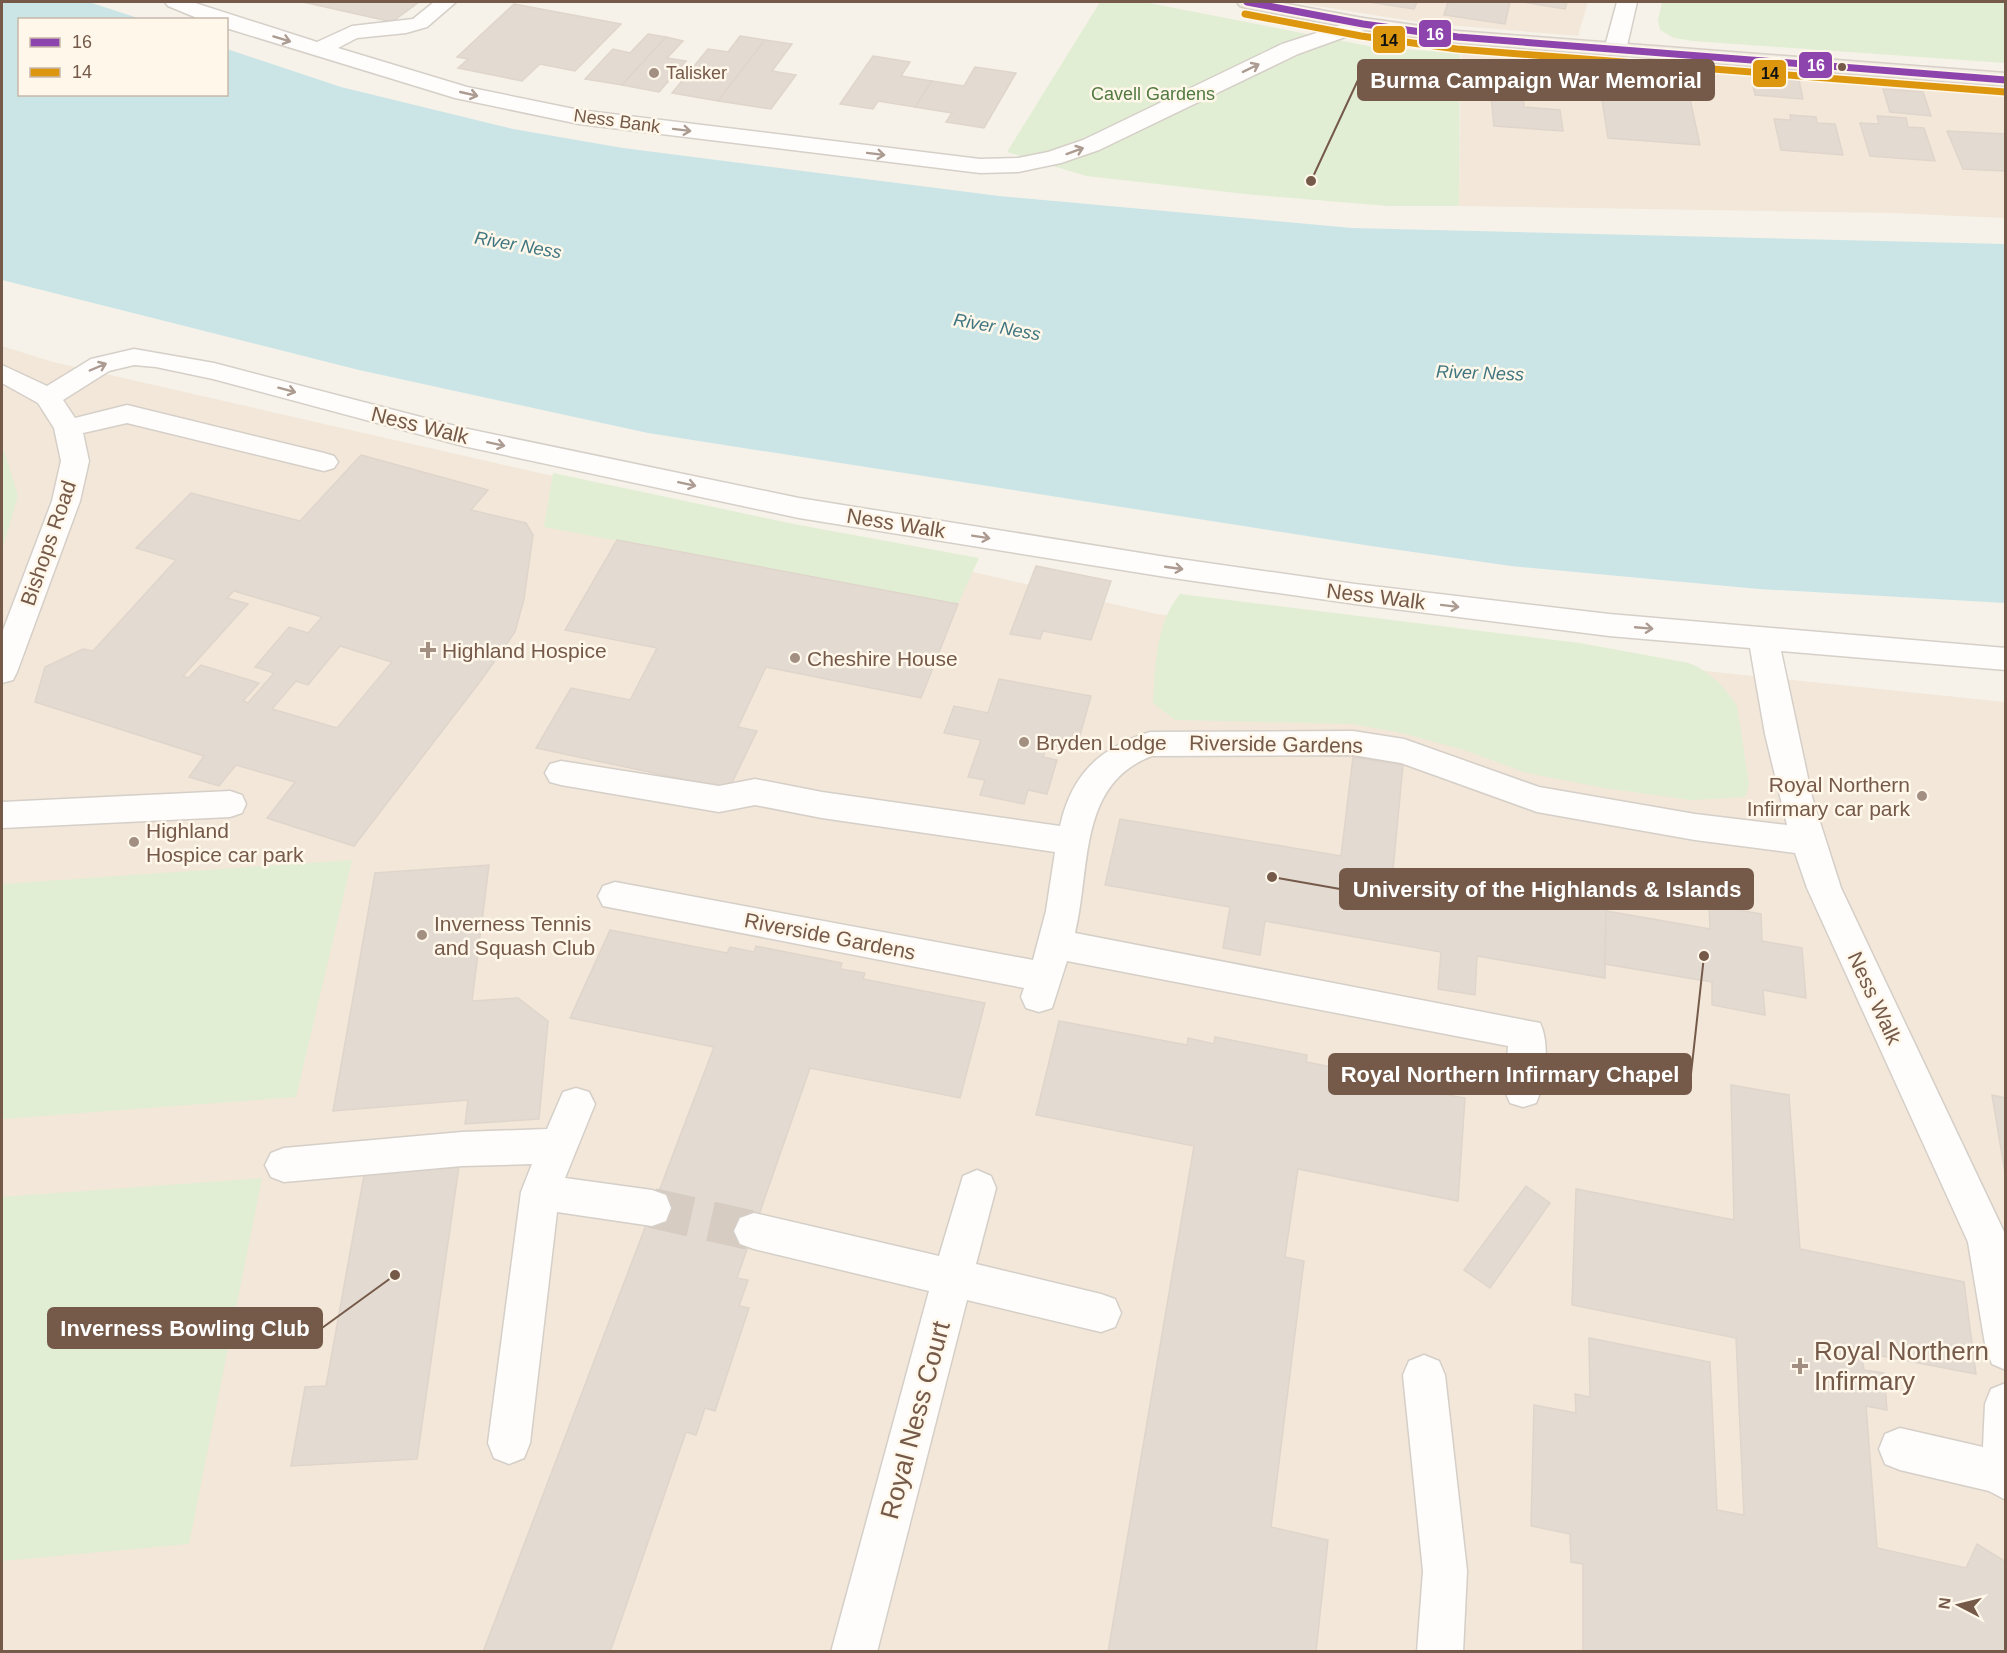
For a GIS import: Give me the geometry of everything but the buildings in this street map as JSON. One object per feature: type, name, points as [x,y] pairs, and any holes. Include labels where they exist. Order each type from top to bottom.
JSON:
[{"type":"main road","points":[[1247,2],[1363,24],[1458,37],[2006,80]]},
{"type":"street","points":[[175,2],[217,18]]},
{"type":"street","points":[[318,50],[352,32],[406,27],[420,23],[446,2]]},
{"type":"street","points":[[1615,50],[1627,2]]},
{"type":"street","name":"Ness Bank","points":[[228,22],[463,93],[579,117],[980,166],[1018,165],[1053,158],[1091,145],[1290,49],[1363,24]]},
{"type":"street","name":"Ness Walk","points":[[48,397],[100,365],[134,357],[156,359],[214,371],[463,437],[799,508],[1154,565],[1355,594],[1609,625],[2006,659]]},
{"type":"street","name":"Bishops Road","points":[[2,373],[48,397],[68,428],[75,461],[66,501],[2,672]]},
{"type":"street","points":[[68,428],[128,414],[324,462]]},
{"type":"street","name":"Ness Walk","points":[[1764,640],[1806,841],[1824,888],[1988,1241],[2006,1350]]},
{"type":"street","name":"Riverside Gardens","points":[[1046,973],[1065,900],[1072,841],[1088,795],[1097,779],[1119,757],[1150,744],[1353,742],[1404,752],[1537,799],[1695,827],[1806,841]]},
{"type":"street","points":[[561,773],[719,799],[755,792],[822,805],[1072,841]]},
{"type":"street","points":[[2,815],[230,804]]},
{"type":"street","name":"Riverside Gardens","points":[[615,896],[1046,973],[1527,1034],[1523,1091]]},
{"type":"street","points":[[509,1443],[540,1192],[576,1104]]},
{"type":"street","points":[[284,1165],[462,1149],[559,1146]]},
{"type":"street","name":"Royal Ness Court","points":[[854,1652],[880,1546],[977,1188]]},
{"type":"street","points":[[540,1192],[652,1208]]},
{"type":"street","points":[[754,1231],[1101,1313]]},
{"type":"street","points":[[1424,1375],[1446,1571],[1440,1652]]},
{"type":"street","points":[[1899,1449],[2004,1476],[2006,1404]]},
{"type":"shaded area","points":[[1292,2],[1588,2],[1578,36],[1424,23]]},
{"type":"shaded area","points":[[1461,53],[2005,96],[2005,218],[1891,213],[1459,206]]},
{"type":"shaded area","points":[[2,346],[53,362],[1157,614],[2005,702],[2005,1651],[2,1651]]},
{"type":"green space","name":"Cavell Gardens","points":[[1100,2],[1144,2],[1374,47],[1460,53],[1459,206],[1388,206],[1254,195],[1086,176],[1007,152]]},
{"type":"green space","points":[[1662,2],[2005,2],[2005,63],[1674,38],[1660,30],[1658,20]]},
{"type":"green space","points":[[4,450],[18,496],[2,550],[2,451]]},
{"type":"green space","points":[[553,473],[794,524],[979,558],[958,604],[544,527]]},
{"type":"green space","points":[[1180,594],[1580,643],[1689,663],[1716,680],[1737,706],[1749,784],[1745,797],[1691,800],[1604,788],[1527,773],[1464,750],[1402,733],[1352,724],[1175,720],[1153,703],[1161,631],[1172,605]]},
{"type":"green space","points":[[352,860],[296,1097],[2,1119],[2,884]]},
{"type":"green space","points":[[262,1178],[189,1544],[2,1561],[2,1197]]},
{"type":"water","name":"River Ness","points":[[2,2],[89,2],[138,18],[18,18],[18,96],[228,96],[228,49],[341,87],[513,129],[623,148],[999,196],[1352,228],[2005,244],[2005,603],[1759,589],[1511,566],[648,433],[359,370],[2,280]]},
{"type":"tunnel","points":[[652,1208],[754,1231]]},
{"type":"transit line","name":"16","points":[[1247,2],[1363,24],[1458,37],[2006,80]]},
{"type":"transit line","name":"14","points":[[1245,14],[1361,36],[1457,49],[2005,92]]},
{"type":"place","name":"Talisker","points":[[654,73]]},
{"type":"place","name":"Burma Campaign War Memorial","points":[[1311,181]]},
{"type":"place","name":"Highland Hospice","points":[[428,650]]},
{"type":"place","name":"Cheshire House","points":[[795,658]]},
{"type":"place","name":"Bryden Lodge","points":[[1024,742]]},
{"type":"place","name":"Royal Northern Infirmary car park","points":[[1922,796]]},
{"type":"place","name":"Highland Hospice car park","points":[[134,842]]},
{"type":"place","name":"University of the Highlands & Islands","points":[[1272,877]]},
{"type":"place","name":"Inverness Tennis and Squash Club","points":[[422,935]]},
{"type":"place","name":"Royal Northern Infirmary Chapel","points":[[1704,956]]},
{"type":"place","name":"Inverness Bowling Club","points":[[395,1275]]},
{"type":"place","name":"Royal Northern Infirmary","points":[[1800,1366]]}]
